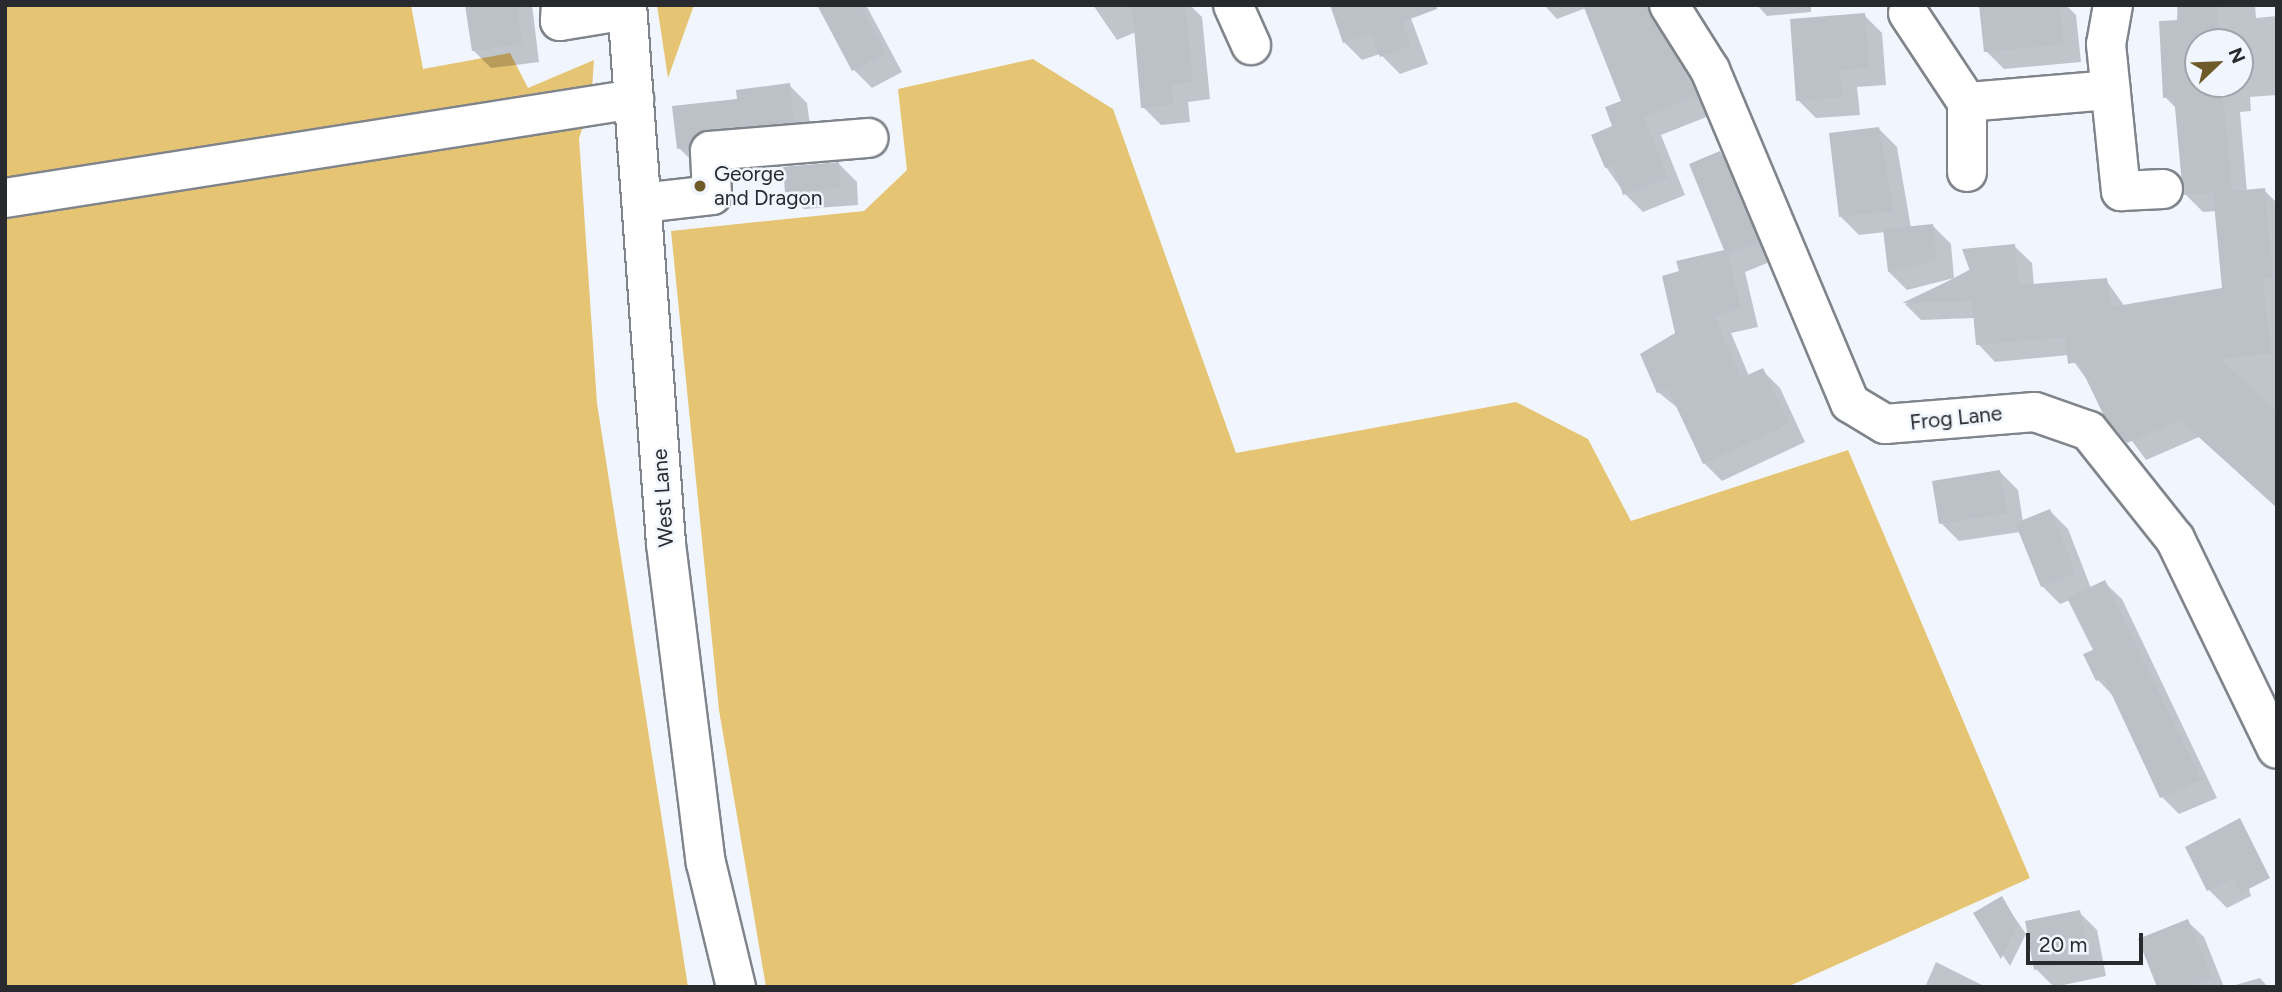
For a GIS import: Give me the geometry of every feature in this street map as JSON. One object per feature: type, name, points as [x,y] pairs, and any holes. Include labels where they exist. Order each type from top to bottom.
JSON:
[{"type":"street","points":[[561,5],[560,21],[627,8]]},
{"type":"street","points":[[1233,5],[1251,45]]},
{"type":"street","name":"Frog Lane","points":[[1669,5],[1710,70],[1850,403],[1885,424],[2035,412],[2089,431],[2175,539],[2277,749]]},
{"type":"street","points":[[2113,5],[2106,44],[2121,191],[2163,189]]},
{"type":"street","name":"West Lane","points":[[627,8],[666,544],[706,863],[736,987]]},
{"type":"street","points":[[1908,13],[1967,102],[1967,172]]},
{"type":"street","points":[[1967,102],[2110,90]]},
{"type":"street","points":[[5,198],[634,99]]},
{"type":"street","points":[[642,203],[712,195],[710,151],[868,138]]},
{"type":"shaded area","points":[[5,5],[411,5],[423,69],[510,53],[528,88],[594,60],[591,103],[579,138],[597,403],[688,987],[5,987]]},
{"type":"shaded area","points":[[657,5],[694,5],[668,78]]},
{"type":"shaded area","points":[[1033,59],[1113,109],[1236,453],[1516,402],[1588,439],[1631,521],[1848,450],[2030,878],[1787,987],[766,987],[719,710],[671,231],[864,211],[907,170],[898,89]]},
{"type":"building","points":[[465,5],[517,5],[522,44],[472,51]]},
{"type":"building","points":[[817,5],[860,5],[886,53],[852,71]]},
{"type":"building","points":[[1132,5],[1185,5],[1193,82],[1172,85],[1173,105],[1141,108]]},
{"type":"building","points":[[1330,5],[1436,5],[1437,9],[1402,22],[1411,45],[1380,57],[1371,33],[1343,43]]},
{"type":"building","points":[[1583,5],[1647,5],[1697,96],[1644,117],[1668,177],[1623,195],[1613,165],[1605,168],[1591,135],[1612,126],[1605,107],[1621,101]]},
{"type":"building","points":[[1979,5],[2059,5],[2064,44],[1984,52]]},
{"type":"building","points":[[2177,5],[2217,5],[2218,28],[2184,28],[2184,98],[2223,98],[2232,191],[2265,188],[2273,278],[2263,279],[2271,353],[2220,359],[2277,411],[2277,508],[2180,420],[2127,443],[2104,416],[2078,362],[2068,364],[2065,337],[1976,345],[1972,301],[1902,303],[1970,271],[1962,249],[2015,244],[2019,285],[2107,278],[2111,307],[2222,288],[2213,193],[2220,192],[2183,195],[2174,97],[2163,98],[2159,21],[2178,20]]},
{"type":"building","points":[[1865,13],[1869,68],[1840,70],[1843,97],[1796,101],[1790,19]]},
{"type":"building","points":[[790,83],[794,122],[708,129],[689,147],[677,149],[672,106],[737,99],[736,90]]},
{"type":"building","points":[[1879,127],[1894,211],[1839,217],[1829,133]]},
{"type":"building","points":[[1720,151],[1758,242],[1728,254],[1741,309],[1714,315],[1741,378],[1763,368],[1789,424],[1703,464],[1668,389],[1657,393],[1640,354],[1675,333],[1662,276],[1679,271],[1676,261],[1724,250],[1689,164]]},
{"type":"building","points":[[839,162],[841,188],[785,192],[783,167]]},
{"type":"building","points":[[1933,224],[1937,260],[1888,272],[1883,229]]},
{"type":"building","points":[[2000,470],[2007,513],[1939,524],[1932,481]]},
{"type":"building","points":[[2050,509],[2076,573],[2041,587],[2015,523]]},
{"type":"building","points":[[2105,580],[2201,780],[2160,798],[2104,678],[2096,681],[2083,654],[2093,650],[2067,598]]},
{"type":"building","points":[[2240,818],[2270,878],[2241,893],[2234,878],[2207,891],[2185,847]]},
{"type":"building","points":[[2002,896],[2018,924],[2001,959],[1973,913]]},
{"type":"building","points":[[2080,910],[2089,959],[2034,970],[2025,921]]},
{"type":"building","points":[[2188,919],[2212,977],[2187,987],[2157,987],[2138,939]]},
{"type":"place","name":"George and Dragon","points":[[700,186]]}]
